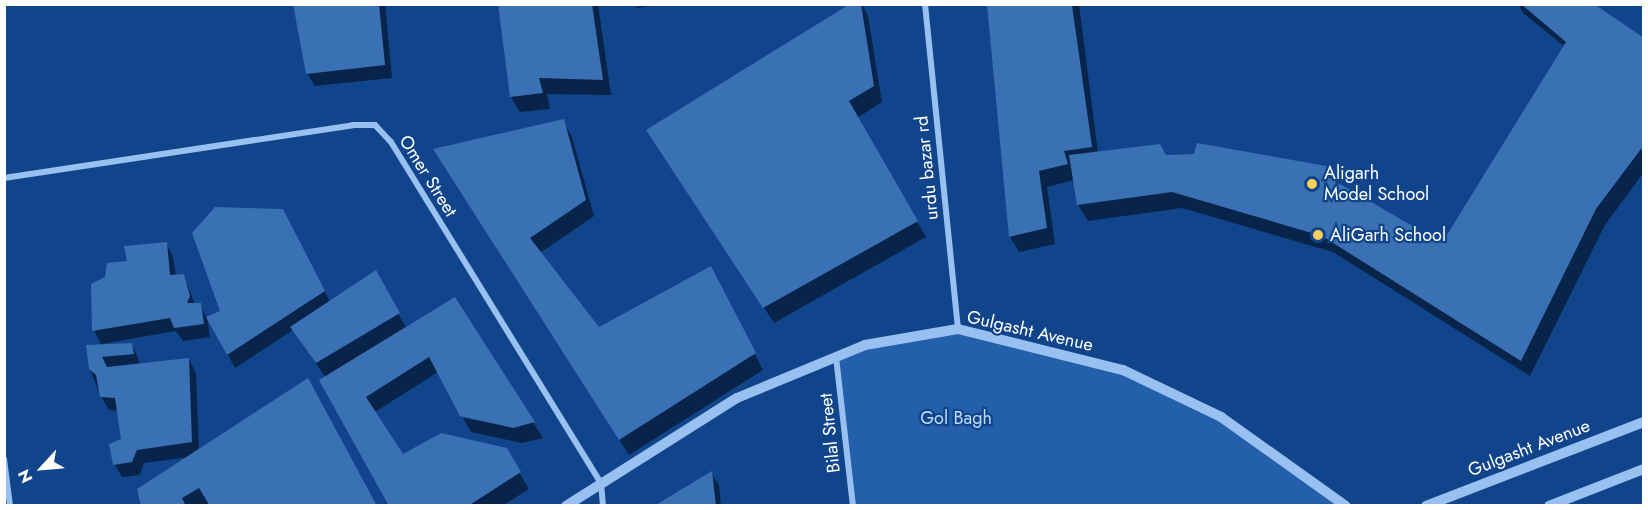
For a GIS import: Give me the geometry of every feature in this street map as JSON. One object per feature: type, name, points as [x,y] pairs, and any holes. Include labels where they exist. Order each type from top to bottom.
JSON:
[{"type":"street","name":"urdu bazar rd","points":[[925,4],[958,329]]},
{"type":"street","name":"Omer Street","points":[[4,178],[353,124],[375,125],[391,142],[601,483],[603,506]]},
{"type":"street","name":"Gulgasht Avenue","points":[[566,506],[737,398],[866,345],[958,329],[1123,370],[1221,417],[1346,506]]},
{"type":"street","name":"Bilal Street","points":[[836,357],[853,506]]},
{"type":"street","name":"Gulgasht Avenue","points":[[1426,506],[1644,422]]},
{"type":"street","points":[[4,459],[10,506]]},
{"type":"street","points":[[1550,506],[1644,469]]},
{"type":"green space","name":"Gol Bagh","points":[[958,329],[1123,370],[1221,417],[1346,505],[853,505],[836,357]]},
{"type":"building","points":[[293,4],[379,4],[385,65],[306,74]]},
{"type":"building","points":[[498,4],[592,4],[603,80],[539,78],[543,93],[510,97]]},
{"type":"building","points":[[850,4],[861,4],[874,86],[849,101],[918,221],[763,308],[646,130]]},
{"type":"building","points":[[1521,4],[1594,4],[1644,38],[1644,145],[1596,209],[1521,361],[1322,236],[1172,192],[1077,205],[1069,155],[1160,144],[1166,155],[1194,154],[1197,143],[1326,166],[1328,177],[1442,243],[1566,42]]},
{"type":"building","points":[[987,5],[1072,5],[1092,147],[1064,151],[1068,164],[1039,171],[1047,228],[1009,237]]},
{"type":"building","points":[[564,119],[586,200],[530,238],[599,327],[711,266],[756,353],[619,440],[433,149]]},
{"type":"building","points":[[215,207],[283,209],[325,291],[227,355],[206,317],[220,311],[192,233]]},
{"type":"building","points":[[167,242],[170,275],[184,274],[190,296],[187,303],[201,303],[204,324],[174,328],[170,318],[92,331],[91,284],[105,277],[107,263],[127,261],[124,246]]},
{"type":"building","points":[[376,270],[400,313],[316,363],[290,327]]},
{"type":"building","points":[[455,297],[535,422],[513,428],[460,416],[429,357],[366,397],[403,454],[441,433],[507,448],[521,472],[468,506],[389,506],[319,380]]},
{"type":"building","points":[[132,343],[134,354],[102,357],[107,367],[189,358],[192,442],[137,450],[132,462],[113,465],[109,444],[121,439],[115,398],[100,397],[96,375],[89,369],[86,345]]},
{"type":"building","points":[[308,378],[377,506],[210,506],[199,488],[182,498],[186,506],[141,506],[137,489]]},
{"type":"building","points":[[712,471],[716,506],[654,506]]},
{"type":"place","name":"Aligarh Model School","points":[[1312,184]]},
{"type":"place","name":"AliGarh School","points":[[1318,235]]}]
